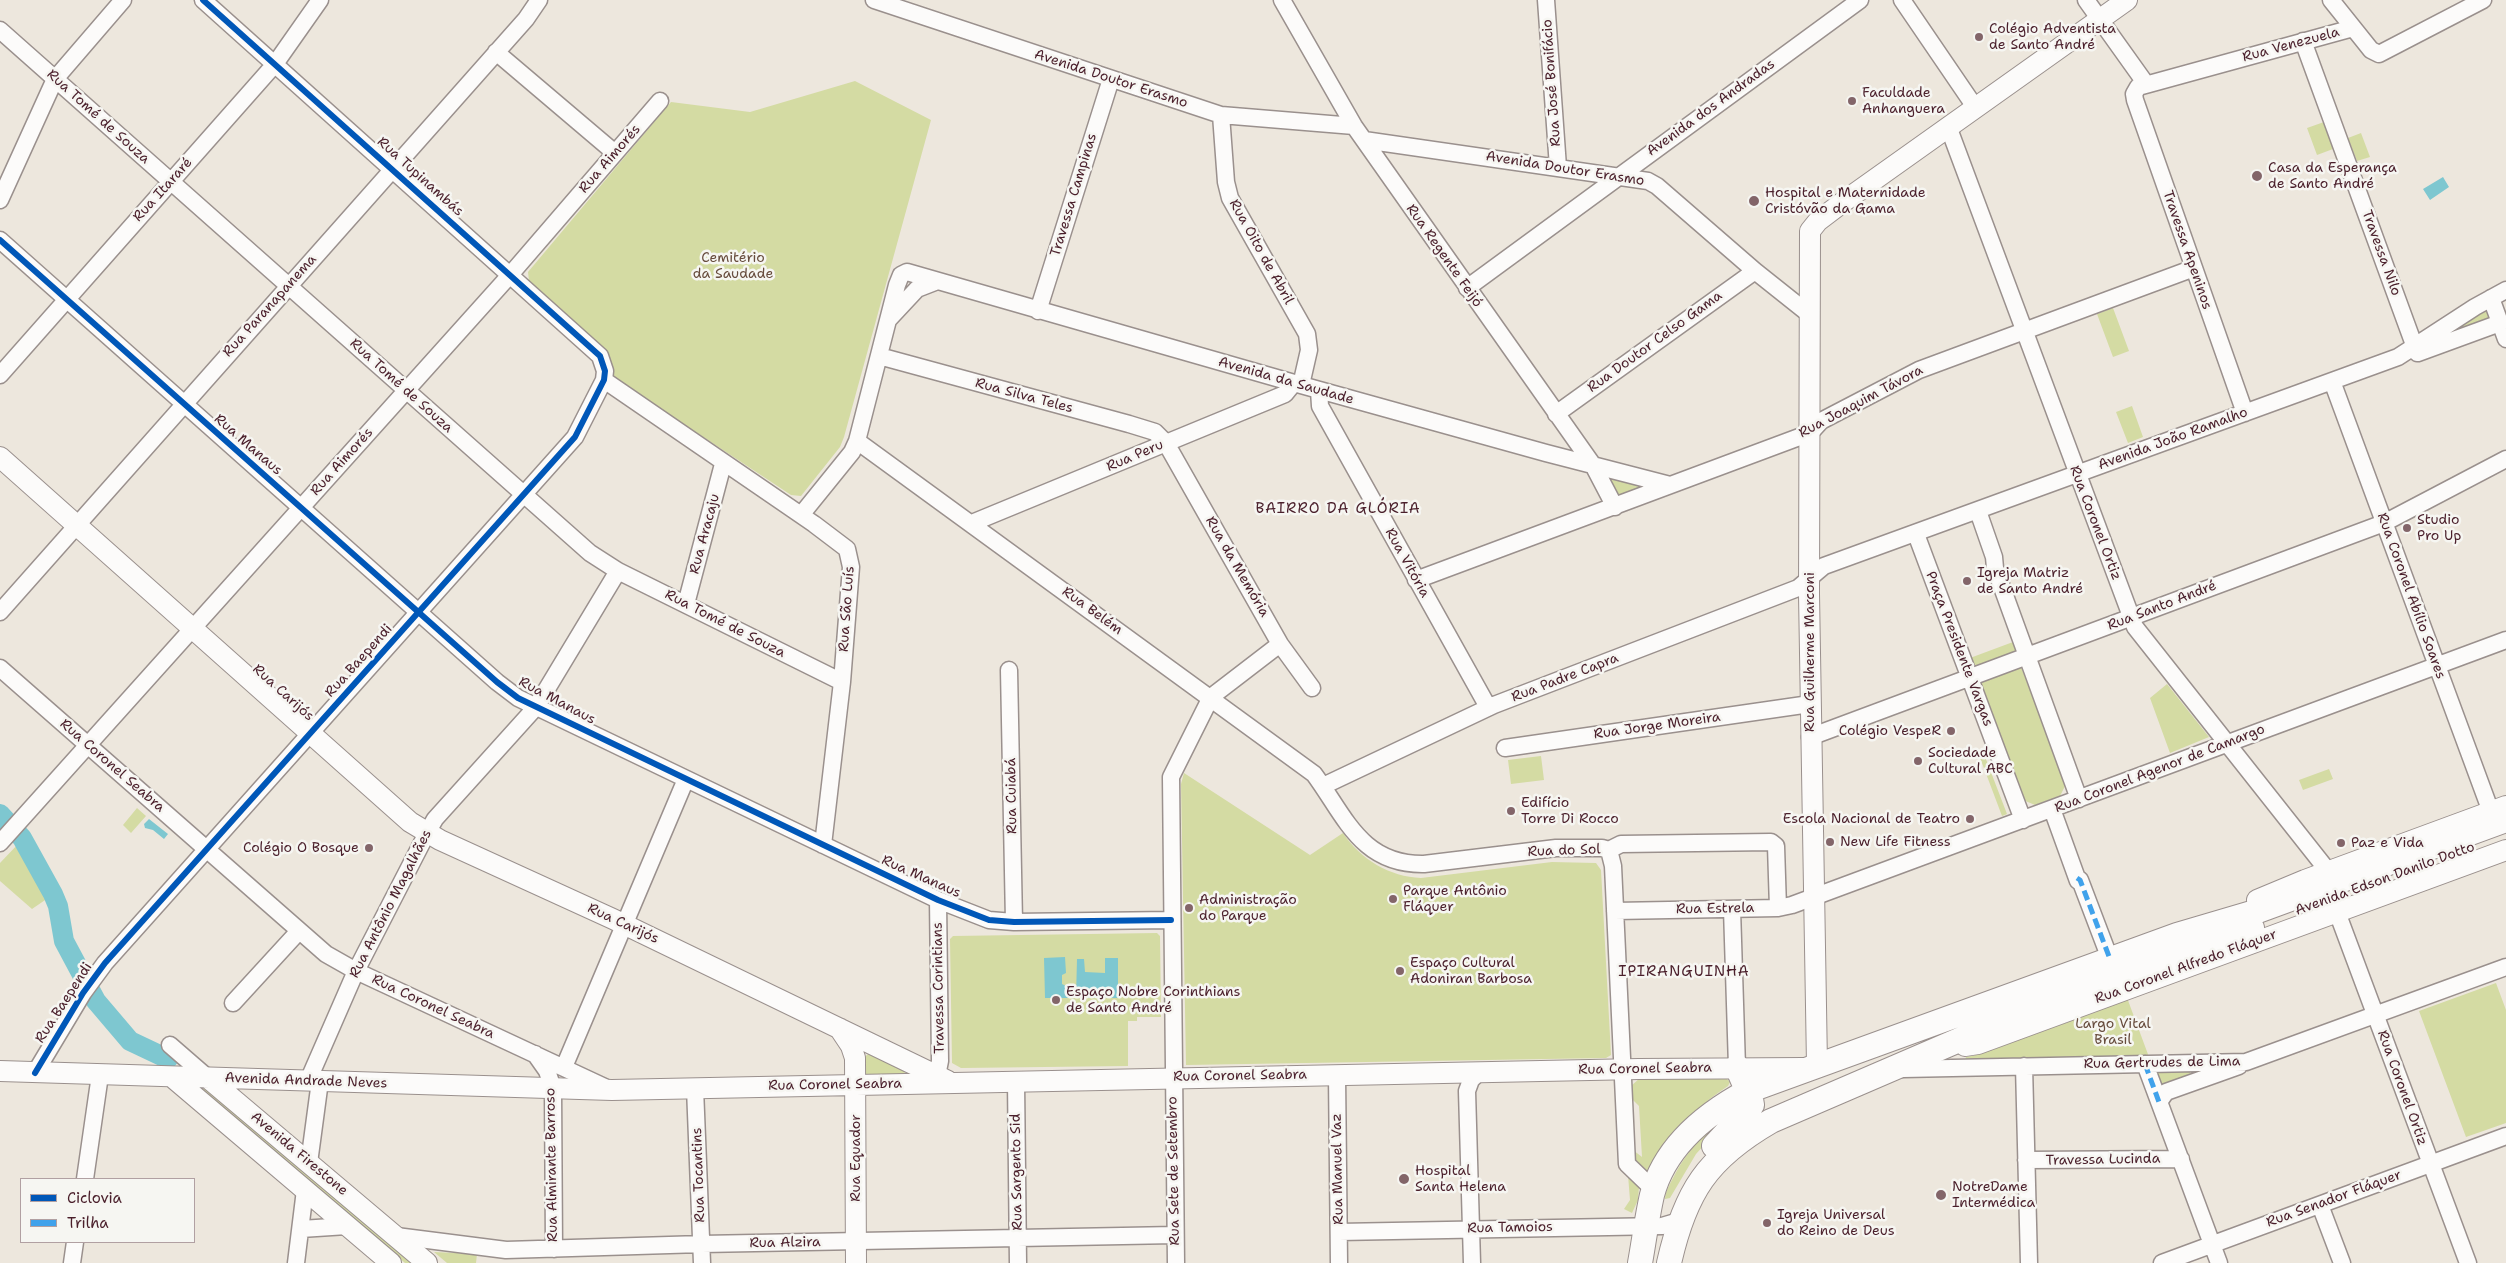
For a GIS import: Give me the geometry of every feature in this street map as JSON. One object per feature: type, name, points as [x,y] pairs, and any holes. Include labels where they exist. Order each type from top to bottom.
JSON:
[{"type":"highway","name":"Avenida Edson Danilo Dotto","points":[[2177,935],[2255,912],[2501,812]]},
{"type":"highway","name":"Avenida Edson Danilo Dotto","points":[[1929,1053],[2031,1009],[2506,847]]},
{"type":"highway","points":[[1640,1263],[1654,1190],[1667,1163],[1688,1134],[1709,1114],[1748,1091],[2104,954],[2177,935]]},
{"type":"highway","name":"Rua Coronel Alfredo Fláquer","points":[[1694,1190],[1712,1167],[1746,1137],[1771,1122],[1929,1053]]},
{"type":"highway","points":[[1669,1263],[1679,1221],[1694,1190],[1702,1161],[1752,1105],[1748,1091],[1736,1067]]},
{"type":"highway","points":[[1732,1129],[1810,1086],[1813,1067]]},
{"type":"main road","points":[[1948,126],[2127,0]]},
{"type":"main road","name":"Rua Guilherme Marconi","points":[[1813,1067],[1814,898],[1810,737],[1808,238],[1810,231],[1818,221],[1948,126]]},
{"type":"main road","name":"Rua Carijós","points":[[0,458],[410,822],[427,833],[624,924],[944,1079]]},
{"type":"main road","points":[[2177,935],[2328,871],[2501,812]]},
{"type":"main road","name":"Rua Coronel Alfredo Fláquer","points":[[1929,1053],[1978,1044],[2338,912],[2506,847]]},
{"type":"main road","name":"Rua Equador","points":[[839,1028],[851,1046],[855,1058],[856,1263]]},
{"type":"main road","points":[[855,1058],[863,1049],[880,1048]]},
{"type":"main road","name":"Rua Coronel Seabra","points":[[612,1090],[944,1079],[1016,1081],[1813,1067]]},
{"type":"main road","name":"Avenida Andrade Neves","points":[[0,1072],[612,1090]]},
{"type":"main road","name":"Avenida Firestone","points":[[172,1077],[391,1263]]},
{"type":"main road","name":"Avenida Firestone","points":[[208,1078],[427,1263]]},
{"type":"street","points":[[0,200],[55,79],[123,0]]},
{"type":"street","name":"Rua Tupinambás","points":[[203,0],[600,356],[605,371],[604,380]]},
{"type":"street","name":"Rua Itararé","points":[[0,375],[275,64],[320,0]]},
{"type":"street","name":"Rua Paranapanema","points":[[0,612],[182,404],[393,170],[530,14],[539,0]]},
{"type":"street","name":"Avenida Doutor Erasmo","points":[[874,0],[1221,116],[1354,126]]},
{"type":"street","name":"Rua Regente Feijó","points":[[1282,0],[1354,126],[1592,465],[1614,507]]},
{"type":"street","name":"Rua José Bonifácio","points":[[1546,0],[1558,167]]},
{"type":"street","name":"Avenida dos Andradas","points":[[1467,288],[1860,0]]},
{"type":"street","points":[[1902,0],[1975,107]]},
{"type":"street","points":[[2086,0],[2142,86]]},
{"type":"street","points":[[2331,0],[2353,28]]},
{"type":"street","name":"Rua Venezuela","points":[[2142,86],[2353,28],[2371,50],[2379,54],[2483,0]]},
{"type":"street","name":"Rua Tomé de Souza","points":[[0,30],[170,183],[590,553],[618,571],[842,682]]},
{"type":"street","name":"Travessa Nilo","points":[[2303,41],[2416,350]]},
{"type":"street","points":[[496,52],[615,153]]},
{"type":"street","name":"Travessa Campinas","points":[[1038,311],[1111,79]]},
{"type":"street","name":"Travessa Apeninos","points":[[2142,86],[2134,100],[2245,413]]},
{"type":"street","name":"Rua Aimorés","points":[[8,834],[510,275],[660,101]]},
{"type":"street","name":"Rua Oito de Abril","points":[[1221,116],[1226,182],[1230,198],[1307,334],[1309,350],[1298,384]]},
{"type":"street","name":"Rua Coronel Ortiz","points":[[1948,126],[2136,630],[2328,871]]},
{"type":"street","name":"Avenida Doutor Erasmo","points":[[1364,140],[1641,178],[1657,186],[1755,271],[1809,314]]},
{"type":"street","name":"Rua Manaus","points":[[0,240],[182,404],[497,682],[536,708],[938,900],[990,920],[1014,922],[1171,920]]},
{"type":"street","name":"Rua Joaquim Távora","points":[[1416,580],[1810,433],[1821,421],[1910,373],[2194,268]]},
{"type":"street","name":"Rua Doutor Celso Gama","points":[[1560,420],[1755,271]]},
{"type":"street","name":"Avenida da Saudade","points":[[878,356],[899,280],[912,279],[935,282],[1546,453],[1670,485]]},
{"type":"street","name":"Avenida João Ramalho","points":[[2416,350],[2491,298],[2506,290]]},
{"type":"street","points":[[2491,298],[2506,339]]},
{"type":"street","name":"Avenida João Ramalho","points":[[1810,578],[1824,566],[2416,350],[2500,323]]},
{"type":"street","points":[[801,515],[852,452],[857,441],[878,356]]},
{"type":"street","name":"Rua Silva Teles","points":[[878,356],[1136,426],[1155,432],[1166,442]]},
{"type":"street","name":"Rua São Luís","points":[[604,380],[723,464],[843,545],[850,556],[850,582],[842,682],[823,845]]},
{"type":"street","name":"Rua Baependi","points":[[35,1073],[94,978],[575,437],[604,380]]},
{"type":"street","name":"Rua Coronel Abílio Soares","points":[[2332,381],[2436,665],[2501,812]]},
{"type":"street","name":"Rua Peru","points":[[972,523],[1284,394],[1298,384]]},
{"type":"street","name":"Rua Vitória","points":[[1319,390],[1320,406],[1488,708]]},
{"type":"street","points":[[1546,453],[1555,446],[1560,420]]},
{"type":"street","name":"Rua Belém","points":[[857,441],[1211,696],[1314,774],[1323,786]]},
{"type":"street","name":"Rua da Memória","points":[[1166,442],[1280,644],[1312,688]]},
{"type":"street","name":"Rua Santo André","points":[[1810,737],[2384,523],[2506,459]]},
{"type":"street","name":"Rua Aracaju","points":[[686,604],[723,464]]},
{"type":"street","points":[[1978,511],[1994,557],[1995,568],[2079,799]]},
{"type":"street","name":"Praça Presidente Vargas","points":[[1916,534],[2023,820]]},
{"type":"street","name":"Rua Antônio Magalhães","points":[[309,1163],[314,1081],[356,971],[427,833],[436,819],[536,708],[618,571]]},
{"type":"street","name":"Rua Padre Capra","points":[[1323,786],[1488,708],[1794,590],[1810,578]]},
{"type":"street","name":"Rua Coronel Agenor de Camargo","points":[[1814,898],[2506,640]]},
{"type":"street","name":"Rua Sete de Setembro","points":[[1176,1263],[1170,777],[1211,696],[1280,644]]},
{"type":"street","name":"Rua Coronel Seabra","points":[[0,668],[326,954],[356,971],[612,1090]]},
{"type":"street","name":"Rua Cuiabá","points":[[1009,670],[1014,922]]},
{"type":"street","name":"Rua Jorge Moreira","points":[[1505,748],[1810,704]]},
{"type":"street","points":[[564,1067],[686,779]]},
{"type":"street","name":"Rua do Sol","points":[[1323,786],[1357,838],[1381,854],[1406,863],[1430,864],[1556,848],[1602,848],[1609,850],[1621,844],[1773,843],[1776,846],[1778,908]]},
{"type":"street","points":[[2052,809],[2080,880],[2104,954]]},
{"type":"street","points":[[1609,850],[1613,859],[1627,1164],[1654,1190]]},
{"type":"street","name":"Rua Estrela","points":[[1615,911],[1778,908],[1814,898]]},
{"type":"street","name":"Travessa Corintians","points":[[938,900],[940,1061],[944,1079]]},
{"type":"street","points":[[1732,909],[1736,1067]]},
{"type":"street","name":"Rua Coronel Ortiz","points":[[2338,912],[2468,1263]]},
{"type":"street","points":[[233,1004],[299,931]]},
{"type":"street","name":"Rua Gertrudes de Lima","points":[[1891,1069],[2246,1062],[2506,967]]},
{"type":"street","name":"Avenida Firestone","points":[[170,1045],[208,1078]]},
{"type":"street","name":"Rua Almirante Barroso","points":[[536,1054],[547,1071],[553,1088],[554,1249]]},
{"type":"street","points":[[2159,1102],[2166,1092],[2228,1071],[2246,1062]]},
{"type":"street","points":[[2145,1064],[2219,1263]]},
{"type":"street","points":[[2024,1066],[2029,1263]]},
{"type":"street","points":[[1447,1072],[1461,1080],[1467,1091]]},
{"type":"street","points":[[1472,1263],[1467,1091],[1471,1080],[1479,1072]]},
{"type":"street","points":[[85,1178],[100,1075]]},
{"type":"street","name":"Rua Manuel Vaz","points":[[1337,1075],[1339,1263]]},
{"type":"street","name":"Rua Sargento Sid","points":[[1016,1081],[1018,1263]]},
{"type":"street","name":"Rua Tocantins","points":[[695,1088],[702,1263]]},
{"type":"street","name":"Rua Senador Fláquer","points":[[2162,1263],[2506,1136]]},
{"type":"street","name":"Travessa Lucinda","points":[[2026,1160],[2181,1159]]},
{"type":"street","points":[[296,1263],[305,1190]]},
{"type":"street","points":[[2320,1204],[2342,1263]]},
{"type":"street","name":"Rua Tamoios","points":[[1339,1232],[1471,1228],[1662,1226],[1679,1221]]},
{"type":"street","points":[[301,1229],[347,1226]]},
{"type":"street","name":"Rua Alzira","points":[[396,1236],[506,1250],[702,1244],[1175,1235]]},
{"type":"street","points":[[72,1263],[75,1243]]},
{"type":"green space","name":"Cemitério da Saudade","points":[[855,81],[931,120],[844,437],[840,447],[801,496],[791,495],[614,378],[605,353],[529,281],[528,272],[671,102],[750,112]]},
{"type":"green space","points":[[2324,122],[2333,149],[2317,155],[2307,128]]},
{"type":"green space","points":[[2361,133],[2370,157],[2357,161],[2348,138]]},
{"type":"green space","points":[[2485,307],[2491,319],[2458,331],[2460,327]]},
{"type":"green space","points":[[2113,308],[2129,351],[2113,357],[2097,314]]},
{"type":"green space","points":[[2132,406],[2143,437],[2128,443],[2116,412]]},
{"type":"green space","points":[[1613,478],[1642,487],[1619,496],[1611,481]]},
{"type":"green space","points":[[2013,642],[2017,647],[2015,653],[1974,667],[1970,658]]},
{"type":"green space","points":[[2021,667],[2066,784],[2060,796],[2035,805],[2023,800],[1980,682]]},
{"type":"green space","points":[[2167,684],[2209,737],[2170,753],[2150,698]]},
{"type":"green space","points":[[1984,754],[2007,814],[2002,816],[1979,755]]},
{"type":"green space","points":[[1541,756],[1544,780],[1511,784],[1508,760]]},
{"type":"green space","points":[[2329,769],[2333,779],[2303,790],[2299,780]]},
{"type":"green space","name":"Parque Antônio Fláquer","points":[[1184,773],[1310,855],[1343,833],[1358,851],[1377,865],[1409,877],[1421,878],[1552,862],[1596,863],[1601,870],[1611,1055],[1606,1058],[1186,1065],[1181,784]]},
{"type":"green space","points":[[137,808],[146,816],[131,833],[123,825]]},
{"type":"green space","points":[[20,842],[51,896],[32,909],[0,881],[0,863]]},
{"type":"green space","name":"Espaço Nobre Corinthians de Santo André","points":[[1157,933],[1160,936],[1161,1017],[1137,1017],[1137,1021],[1128,1021],[1128,1066],[961,1068],[952,1063],[950,939],[953,936]]},
{"type":"green space","points":[[2496,983],[2506,1010],[2506,1123],[2466,1137],[2419,1011]]},
{"type":"green space","name":"Largo Vital Brasil","points":[[2126,995],[2149,1057],[1965,1060],[1966,1057],[2096,1012]]},
{"type":"green space","points":[[870,1053],[903,1069],[905,1073],[901,1075],[864,1076],[864,1057]]},
{"type":"green space","points":[[2152,1071],[2190,1072],[2191,1074],[2157,1086]]},
{"type":"green space","points":[[1640,1078],[1726,1078],[1730,1082],[1728,1086],[1693,1114],[1647,1173],[1636,1166],[1633,1150],[1642,1157],[1639,1106],[1630,1097],[1631,1086]]},
{"type":"green space","points":[[206,1088],[416,1263],[405,1263],[204,1093],[203,1089]]},
{"type":"green space","points":[[1739,1107],[1696,1154],[1670,1198],[1665,1199],[1673,1178],[1694,1146],[1710,1130]]},
{"type":"green space","points":[[1628,1175],[1639,1187],[1638,1200],[1632,1213],[1624,1209],[1630,1200]]},
{"type":"green space","points":[[434,1252],[477,1254],[476,1263],[447,1263]]},
{"type":"water","points":[[2443,177],[2449,187],[2430,200],[2423,189]]},
{"type":"water","points":[[149,819],[168,834],[164,839],[153,830],[145,828],[144,824]]},
{"type":"water","points":[[1065,957],[1066,973],[1062,975],[1062,984],[1070,988],[1069,998],[1045,998],[1044,958]]},
{"type":"water","points":[[1105,958],[1118,958],[1118,998],[1076,998],[1077,959],[1084,959],[1085,972],[1105,973]]},
{"type":"waterway","points":[[0,814],[22,838],[53,894],[58,906],[64,941],[96,1001],[130,1041],[168,1059]]},
{"type":"marked path","points":[[2077,878],[2080,880],[2110,959]]},
{"type":"marked path","points":[[2145,1064],[2159,1102]]},
{"type":"cycle path","points":[[35,1073],[83,993],[105,963],[575,437],[604,380],[605,371],[600,356],[203,0]]},
{"type":"cycle path","points":[[0,240],[497,682],[518,698],[938,900],[989,920],[1014,922],[1171,920]]},
{"type":"place","name":"Colégio Adventista de Santo André","points":[[1979,37]]},
{"type":"place","name":"Faculdade Anhanguera","points":[[1852,101]]},
{"type":"place","name":"Casa da Esperança de Santo André","points":[[2257,176]]},
{"type":"place","name":"Hospital e Maternidade Cristóvão da Gama","points":[[1754,201]]},
{"type":"place","name":"Studio Pro Up","points":[[2407,528]]},
{"type":"place","name":"Igreja Matriz de Santo André","points":[[1967,581]]},
{"type":"place","name":"Colégio VespeR","points":[[1951,731]]},
{"type":"place","name":"Sociedade Cultural ABC","points":[[1918,761]]},
{"type":"place","name":"Edifício Torre Di Rocco","points":[[1511,811]]},
{"type":"place","name":"Escola Nacional de Teatro","points":[[1970,819]]},
{"type":"place","name":"New Life Fitness","points":[[1830,842]]},
{"type":"place","name":"Paz e Vida","points":[[2341,843]]},
{"type":"place","name":"Colégio O Bosque","points":[[369,848]]},
{"type":"place","name":"Parque Antônio Fláquer","points":[[1393,899]]},
{"type":"place","name":"Administração do Parque","points":[[1189,908]]},
{"type":"place","name":"Espaço Cultural Adoniran Barbosa","points":[[1400,971]]},
{"type":"place","name":"Espaço Nobre Corinthians de Santo André","points":[[1056,1000]]},
{"type":"place","name":"Hospital Santa Helena","points":[[1404,1179]]},
{"type":"place","name":"NotreDame Intermédica","points":[[1941,1195]]},
{"type":"place","name":"Igreja Universal do Reino de Deus","points":[[1767,1223]]},
{"type":"district","name":"BAIRRO DA GLÓRIA","points":[[1338,509]]},
{"type":"district","name":"IPIRANGUINHA","points":[[1684,972]]}]
